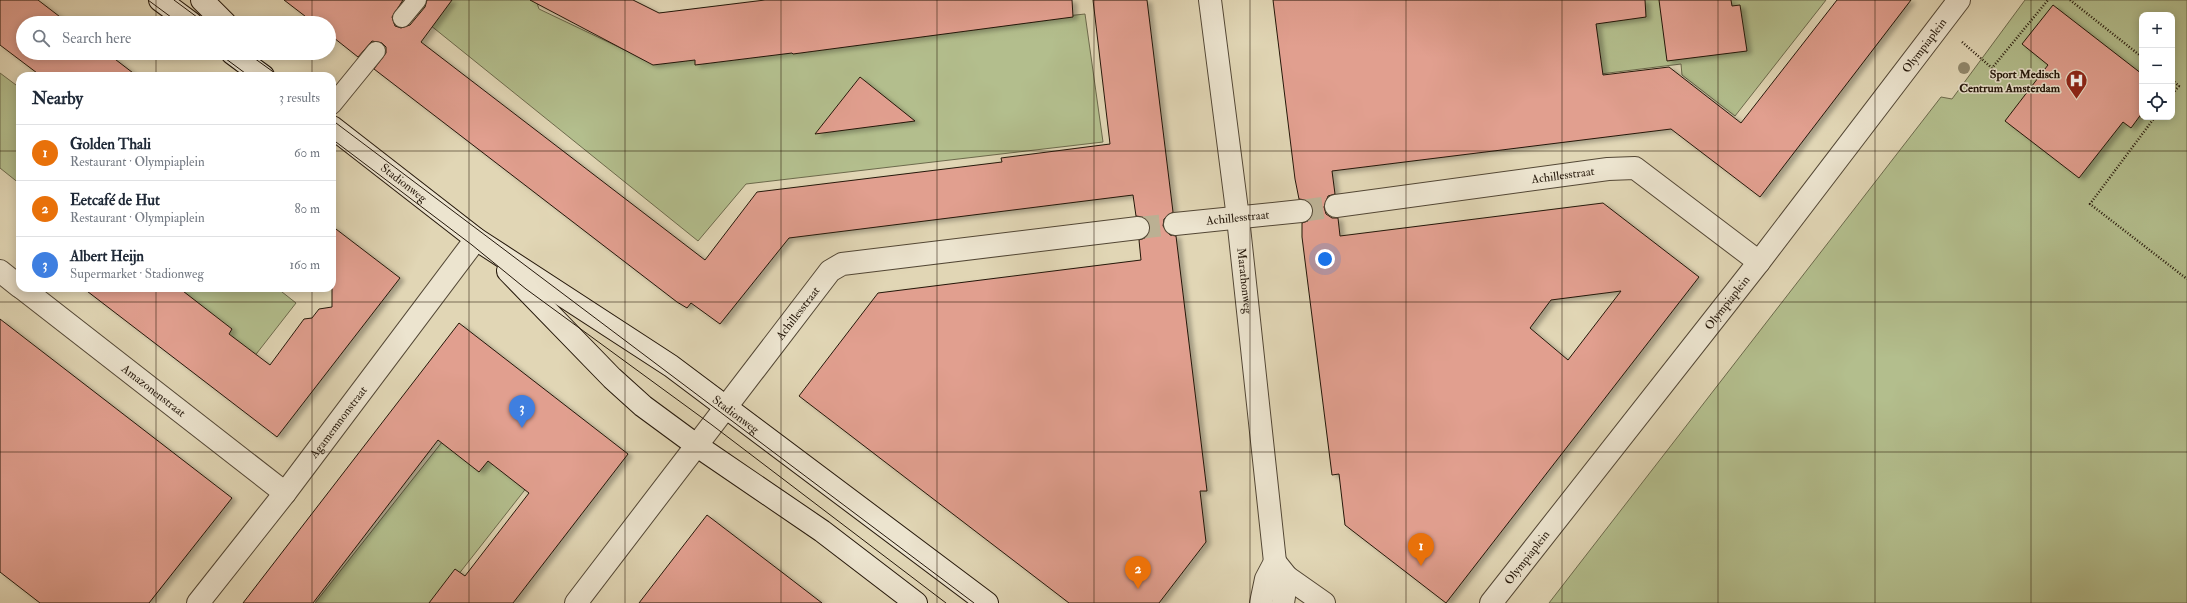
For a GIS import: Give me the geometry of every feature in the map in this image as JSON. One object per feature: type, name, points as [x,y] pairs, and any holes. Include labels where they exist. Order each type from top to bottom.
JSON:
[{"type":"street","points":[[160,0],[181,16]]},
{"type":"street","points":[[202,0],[218,16]]},
{"type":"street","name":"Marathonweg","points":[[1210,0],[1281,570]]},
{"type":"street","name":"Olympiaplein","points":[[1491,603],[1759,262],[1959,0]]},
{"type":"street","points":[[241,60],[258,72]]},
{"type":"street","points":[[262,60],[274,72]]},
{"type":"street","name":"Stadionweg","points":[[336,130],[476,238],[671,366],[987,603]]},
{"type":"street","name":"Achillesstraat","points":[[1336,206],[1608,169],[1635,168],[1759,262]]},
{"type":"street","name":"Achillesstraat","points":[[1175,224],[1301,211]]},
{"type":"street","name":"Achillesstraat","points":[[576,603],[830,270],[842,264],[1138,228]]},
{"type":"street","name":"Stadionweg","points":[[476,238],[612,378],[643,406],[696,445],[822,531],[916,603]]},
{"type":"street","name":"Agamemnonstraat","points":[[198,603],[285,493],[476,238]]},
{"type":"street","name":"Amazonenstraat","points":[[0,271],[16,283]]},
{"type":"street","name":"Amazonenstraat","points":[[27,292],[285,493]]},
{"type":"street","points":[[1261,603],[1266,579],[1281,570]]},
{"type":"street","points":[[1281,570],[1283,603]]},
{"type":"street","points":[[1281,570],[1324,603]]},
{"type":"lane","points":[[402,18],[417,0]]},
{"type":"lane","points":[[336,99],[376,51]]},
{"type":"path","points":[[1941,24],[1992,68],[2048,0]]},
{"type":"path","points":[[2070,0],[2139,55]]},
{"type":"path","points":[[2175,83],[2179,86],[2175,91]]},
{"type":"path","points":[[2153,120],[2090,204],[2187,279]]},
{"type":"green space","points":[[399,0],[536,0],[539,9],[648,61],[1085,14],[1103,142],[746,184],[698,241]]},
{"type":"green space","points":[[1634,0],[1826,0],[1735,116],[1682,75],[1681,64],[1343,106]]},
{"type":"green space","points":[[2025,0],[2187,0],[2187,603],[1549,603],[1941,97],[1952,99]]},
{"type":"green space","points":[[0,73],[16,85],[16,181],[0,168]]},
{"type":"green space","points":[[159,292],[282,292],[296,303],[250,362]]},
{"type":"green space","points":[[457,423],[531,482],[436,603],[315,603]]},
{"type":"building","points":[[0,0],[38,0],[59,16],[16,16],[16,57],[0,45]]},
{"type":"building","points":[[284,0],[403,0],[392,17],[395,26],[401,28],[410,25],[425,7],[427,0],[452,0],[421,42],[705,260],[757,192],[1002,162],[1001,158],[1110,144],[1093,0],[1147,0],[1173,212],[1164,219],[1163,226],[1170,235],[1176,236],[1207,491],[1200,491],[1206,542],[1159,603],[1069,603],[799,396],[878,293],[1141,260],[1139,240],[1145,238],[1149,233],[1150,226],[1143,217],[1136,216],[1133,195],[789,238],[720,324],[691,303],[687,308],[677,302],[374,69],[386,53],[386,47],[382,43],[372,41],[358,57],[336,40],[336,16],[305,16]]},
{"type":"building","points":[[530,0],[633,0],[659,13],[765,0],[1072,0],[1073,17],[793,54],[695,65],[695,60],[653,65]]},
{"type":"building","points":[[1273,0],[1645,0],[1646,17],[1596,24],[1603,75],[1669,67],[1741,123],[1837,0],[1911,0],[1760,197],[1671,129],[1332,171],[1335,194],[1328,196],[1324,207],[1326,214],[1332,218],[1338,218],[1340,236],[1603,203],[1699,277],[1446,603],[1345,525],[1339,474],[1332,475],[1302,237],[1302,223],[1308,221],[1312,216],[1313,209],[1306,200],[1299,199],[1295,179]],"holes":[[[1621,291],[1568,360],[1530,328],[1551,300]]]},
{"type":"building","points":[[1659,0],[1731,0],[1732,6],[1740,5],[1747,51],[1667,61]]},
{"type":"building","points":[[2053,5],[2139,72],[2139,117],[2131,128],[2123,122],[2079,178],[2005,121],[2048,65],[2022,44]]},
{"type":"building","points":[[20,60],[116,60],[132,72],[36,72]]},
{"type":"building","points":[[860,77],[915,121],[815,134]]},
{"type":"building","points":[[336,229],[400,278],[277,437],[88,292],[184,292],[232,329],[229,334],[270,365],[304,319],[312,318],[319,309],[332,307],[332,292],[336,292]]},
{"type":"building","points":[[0,319],[232,498],[149,603],[40,603],[0,572]]},
{"type":"building","points":[[459,323],[628,454],[513,603],[429,603],[455,569],[465,576],[529,493],[488,461],[479,472],[438,440],[313,603],[243,603]]},
{"type":"building","points":[[707,515],[783,573],[822,603],[639,603]]},
{"type":"tunnel","points":[[1301,211],[1336,206]]},
{"type":"tunnel","points":[[1138,228],[1175,224]]},
{"type":"tram line","points":[[148,0],[170,16]]},
{"type":"tram line","points":[[174,0],[196,16]]},
{"type":"tram line","points":[[227,60],[244,72]]},
{"type":"tram line","points":[[257,60],[273,72]]},
{"type":"tram line","points":[[336,123],[974,603]]},
{"type":"tram line","points":[[336,142],[472,245],[526,289],[712,425],[946,603]]},
{"type":"place","name":"Sport Medisch Centrum Amsterdam","points":[[2076,100]]},
{"type":"place","name":"Albert Heijn","points":[[522,428]]},
{"type":"place","name":"Golden Thali","points":[[1421,566]]},
{"type":"place","name":"Eetcafé de Hut","points":[[1138,589]]}]
